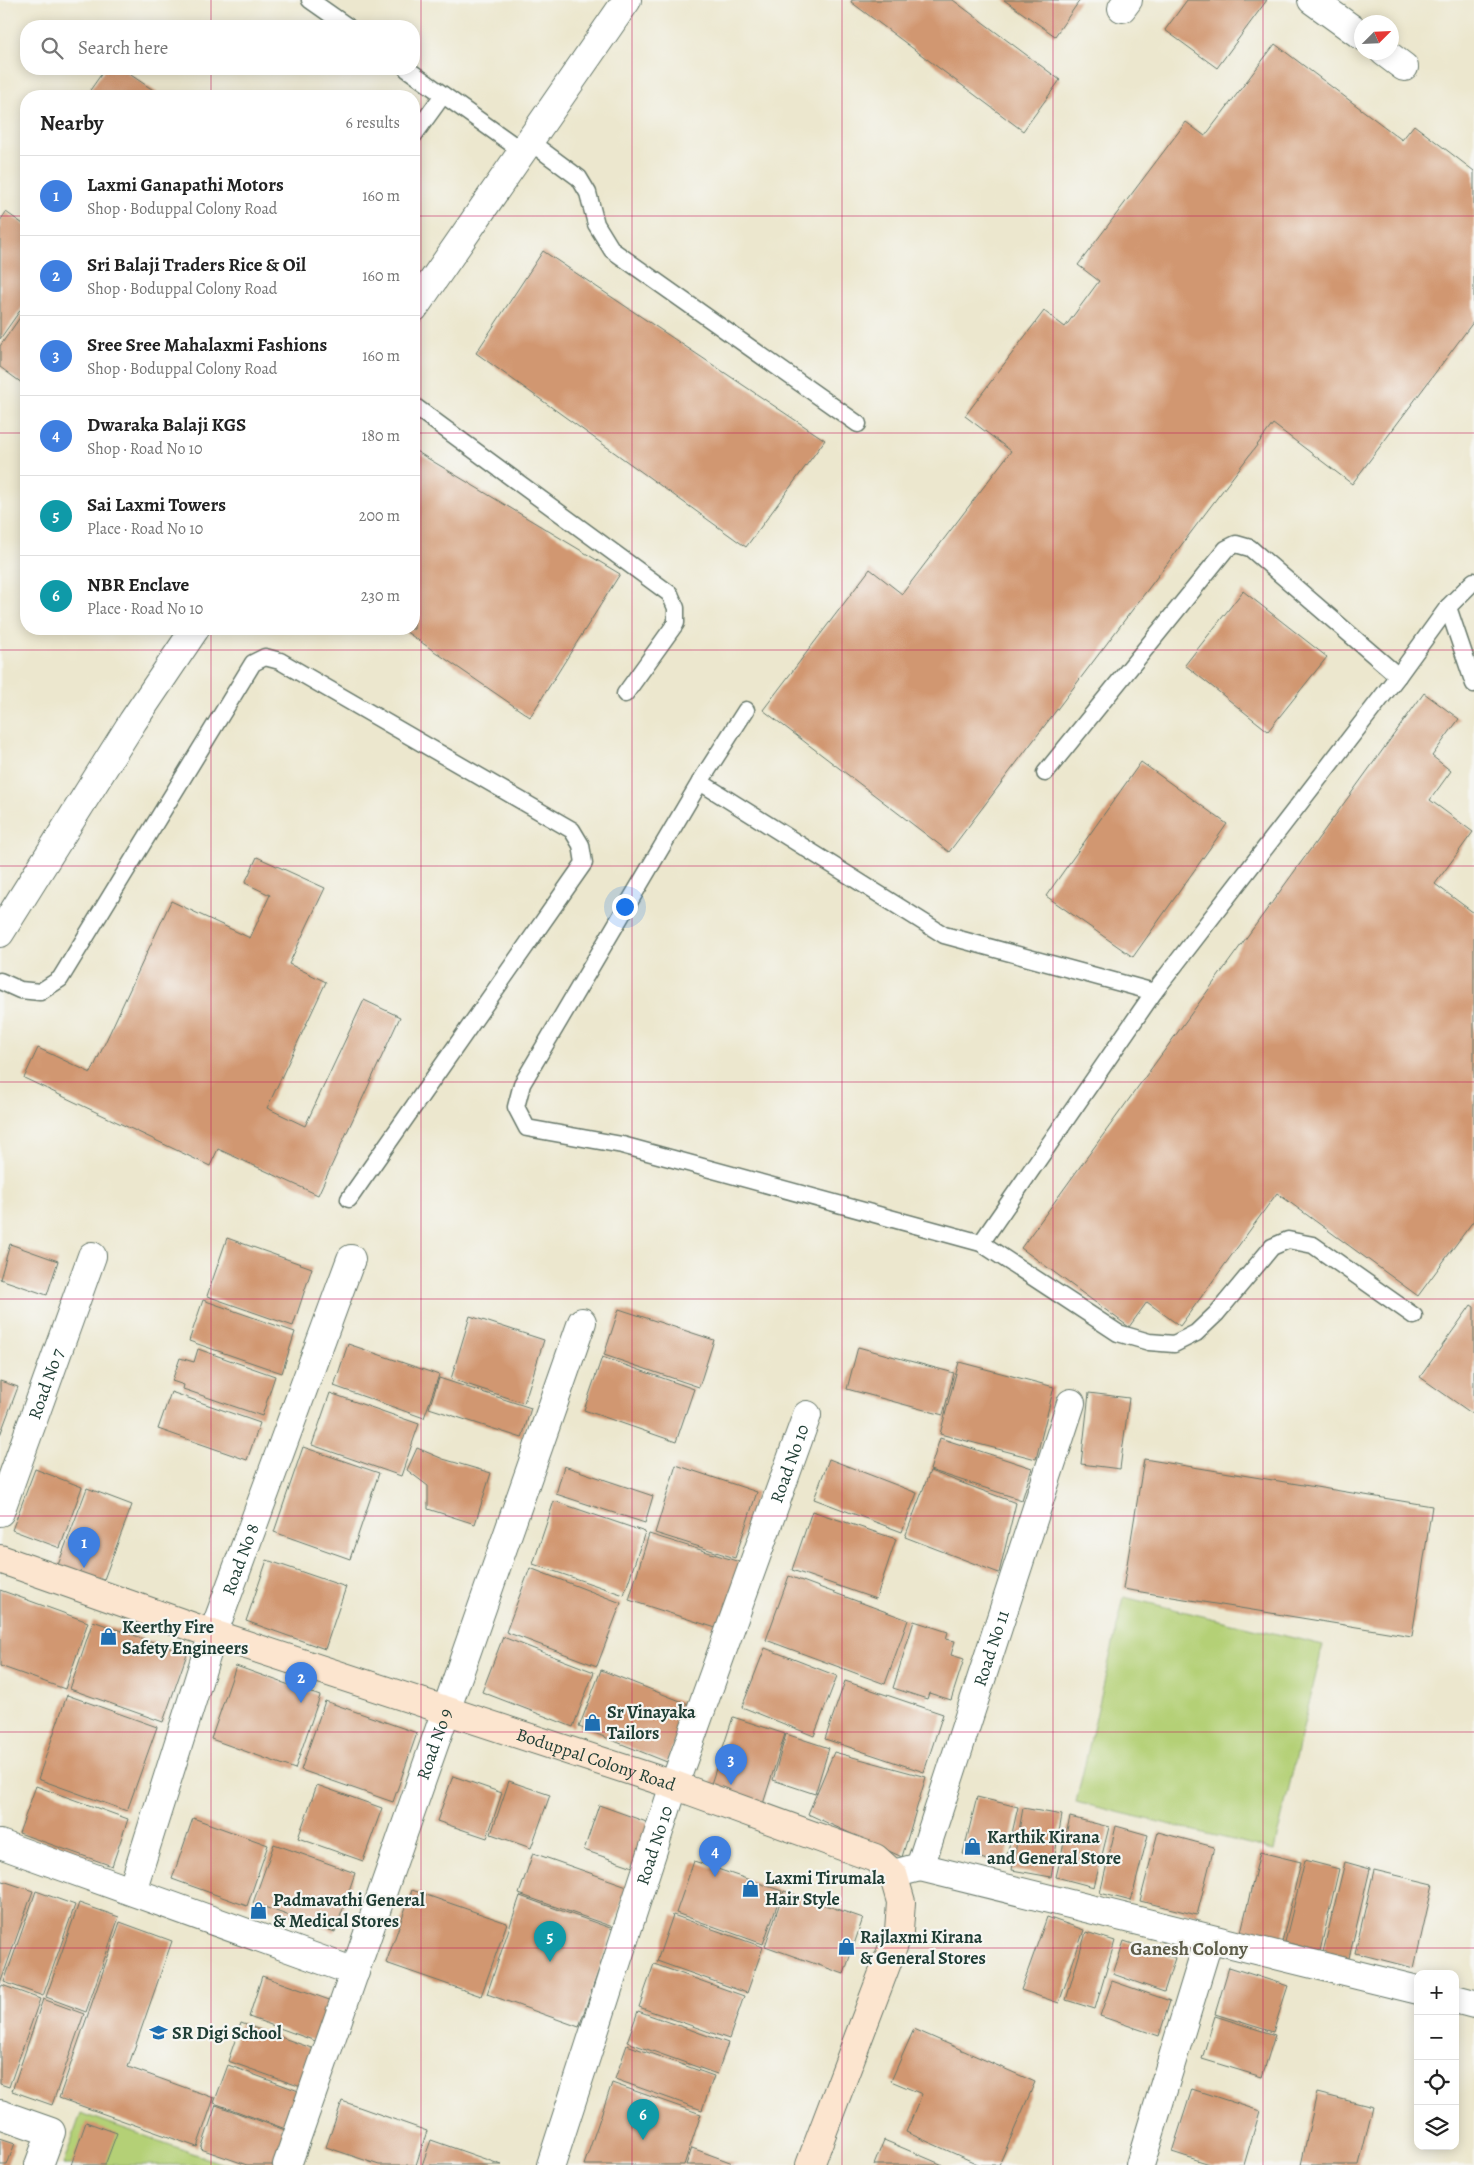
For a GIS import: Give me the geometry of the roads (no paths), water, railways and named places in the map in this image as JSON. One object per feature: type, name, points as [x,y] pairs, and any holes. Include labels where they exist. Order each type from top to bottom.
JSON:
[{"type":"street","points":[[420,299],[626,0]]},
{"type":"street","points":[[1312,0],[1354,30]]},
{"type":"street","points":[[0,933],[133,721],[191,635]]},
{"type":"street","name":"Road No 7","points":[[0,1512],[92,1256]]},
{"type":"street","name":"Road No 8","points":[[132,1891],[213,1634],[351,1259]]},
{"type":"street","name":"Road No 9","points":[[288,2165],[582,1322]]},
{"type":"street","name":"Road No 11","points":[[920,1867],[1071,1403]]},
{"type":"street","name":"Road No 10","points":[[551,2165],[674,1785],[807,1415]]},
{"type":"street","name":"Boduppal Colony Road","points":[[0,1559],[213,1634],[447,1709],[674,1785],[875,1858],[893,1874]]},
{"type":"street","points":[[0,1844],[355,1972]]},
{"type":"street","points":[[810,2165],[899,1931],[901,1902],[893,1874],[920,1867],[1414,1989]]},
{"type":"street","points":[[1140,2165],[1209,1939]]},
{"type":"street","points":[[1459,2000],[1474,2004]]},
{"type":"street","points":[[0,2114],[51,2132],[39,2165]]},
{"type":"lane","points":[[310,0],[338,20]]},
{"type":"lane","points":[[415,75],[443,95],[579,178],[588,193],[596,224],[612,250],[858,424]]},
{"type":"lane","points":[[420,127],[443,95]]},
{"type":"lane","points":[[420,410],[670,594],[676,608],[676,623],[624,694]]},
{"type":"lane","points":[[1045,773],[1226,549],[1236,544],[1250,548],[1398,676]]},
{"type":"lane","points":[[981,1242],[1154,992],[1398,676],[1448,607],[1474,581]]},
{"type":"lane","points":[[1448,607],[1474,684]]},
{"type":"lane","points":[[0,981],[20,990],[40,992],[60,978],[253,664],[265,657],[280,661],[572,830],[581,845],[584,862],[349,1199]]},
{"type":"lane","points":[[746,710],[700,782],[522,1084],[516,1107],[527,1128],[622,1145],[981,1242],[1118,1333],[1149,1342],[1174,1344],[1196,1333],[1217,1312],[1272,1248],[1288,1240],[1313,1244],[1414,1316]]},
{"type":"lane","points":[[700,782],[944,935],[1154,992]]},
{"type":"place","name":"Laxmi Ganapathi Motors","points":[[84,1568]]},
{"type":"place","name":"Keerthy Fire Safety Engineers","points":[[108,1637]]},
{"type":"place","name":"Sri Balaji Traders Rice & Oil","points":[[301,1703]]},
{"type":"place","name":"Sr Vinayaka Tailors","points":[[593,1722]]},
{"type":"place","name":"Sree Sree Mahalaxmi Fashions","points":[[731,1785]]},
{"type":"place","name":"Karthik Kirana and General Store","points":[[973,1847]]},
{"type":"place","name":"Dwaraka Balaji KGS","points":[[715,1877]]},
{"type":"place","name":"Laxmi Tirumala Hair Style","points":[[751,1888]]},
{"type":"place","name":"Padmavathi General & Medical Stores","points":[[259,1910]]},
{"type":"place","name":"Rajlaxmi Kirana & General Stores","points":[[846,1947]]},
{"type":"place","name":"Sai Laxmi Towers","points":[[550,1962]]},
{"type":"place","name":"SR Digi School","points":[[158,2033]]},
{"type":"place","name":"NBR Enclave","points":[[643,2140]]},
{"type":"district","name":"Ganesh Colony","points":[[1189,1949]]}]
